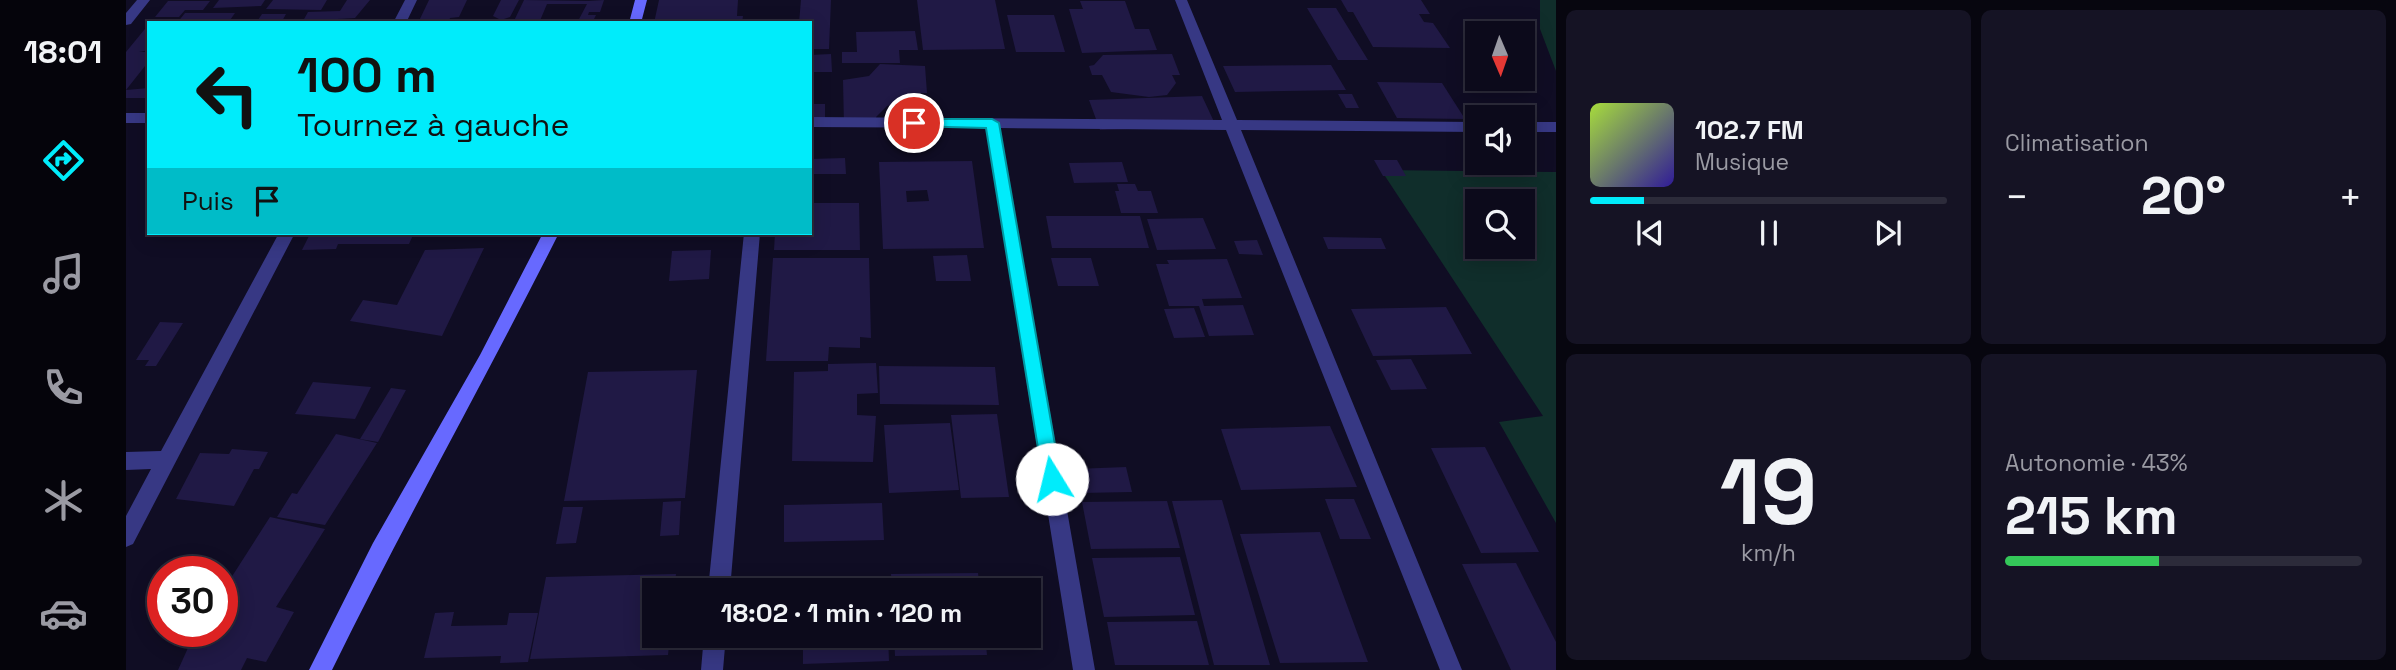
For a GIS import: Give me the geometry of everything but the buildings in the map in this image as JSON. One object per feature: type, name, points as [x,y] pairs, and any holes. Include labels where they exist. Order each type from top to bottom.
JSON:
[{"type":"main road","points":[[636,21],[641,0]]},
{"type":"main road","points":[[320,670],[380,550],[486,360],[550,235]]},
{"type":"street","points":[[126,21],[144,0]]},
{"type":"street","points":[[400,21],[411,0]]},
{"type":"street","points":[[1181,0],[1451,670]]},
{"type":"street","points":[[126,118],[147,118]]},
{"type":"street","points":[[812,122],[1465,127]]},
{"type":"street","points":[[992,123],[1084,670]]},
{"type":"street","points":[[1535,127],[1556,127]]},
{"type":"street","points":[[126,537],[286,235]]},
{"type":"street","points":[[720,578],[752,235]]},
{"type":"street","points":[[126,461],[167,460]]},
{"type":"street","points":[[712,670],[714,648]]},
{"type":"green space","points":[[1540,0],[1556,0],[1556,71],[1540,29]]},
{"type":"green space","points":[[1381,170],[1465,171],[1465,175],[1535,175],[1535,172],[1556,172],[1556,523],[1499,422],[1543,416]]},
{"type":"route","points":[[914,123],[992,123],[1052,479]]}]
